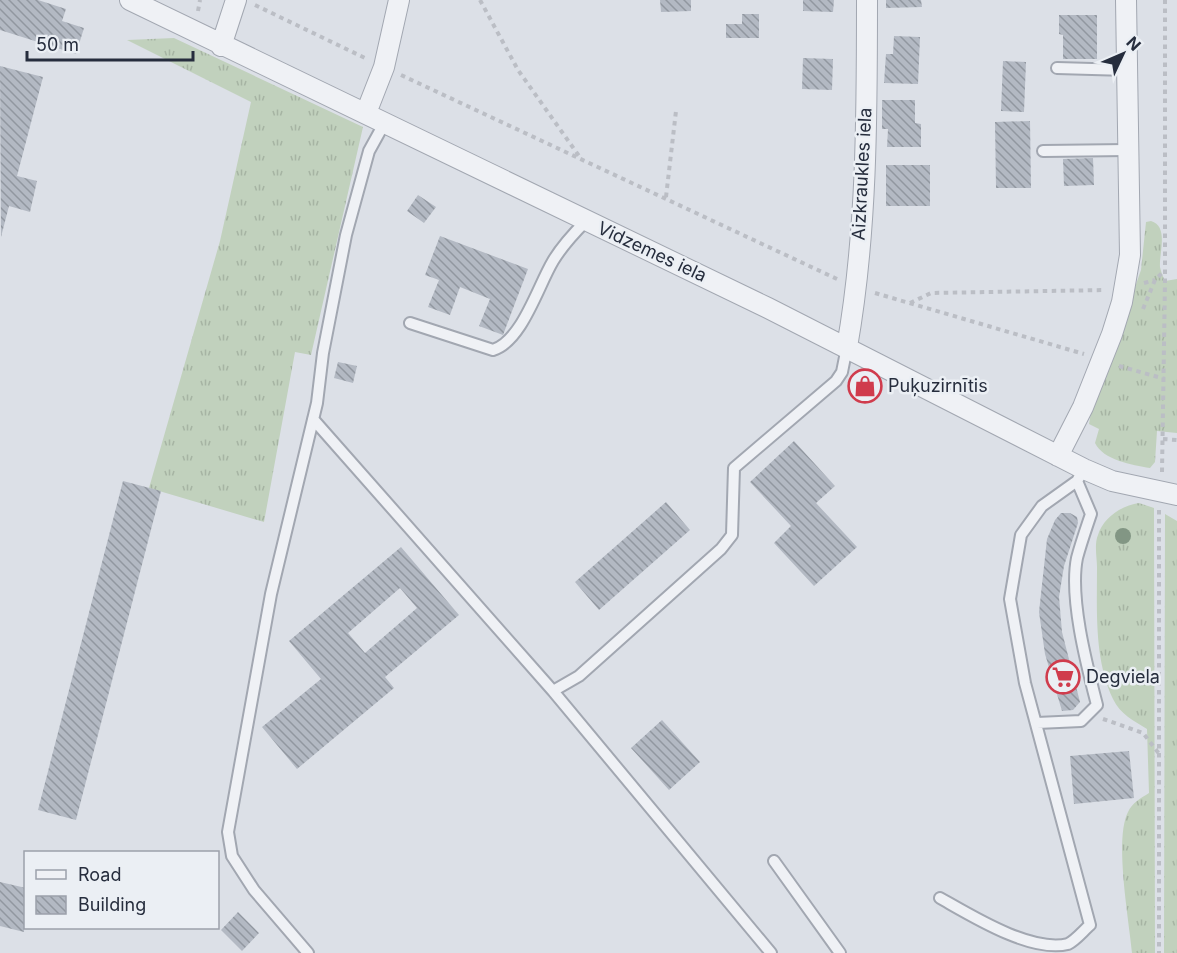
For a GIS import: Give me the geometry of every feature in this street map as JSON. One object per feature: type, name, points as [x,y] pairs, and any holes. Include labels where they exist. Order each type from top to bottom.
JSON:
[{"type":"street","name":"Vidzemes iela","points":[[130,0],[847,347],[1058,456],[1080,475],[1177,495]]},
{"type":"street","points":[[366,113],[384,67],[399,0]]},
{"type":"street","name":"Aizkraukles iela","points":[[847,347],[855,288],[863,171],[867,0]]},
{"type":"street","points":[[1058,456],[1083,408],[1125,288],[1131,232],[1127,150],[1126,0]]},
{"type":"street","points":[[221,46],[236,2]]},
{"type":"lane","points":[[1057,68],[1127,70]]},
{"type":"lane","points":[[308,953],[254,890],[232,856],[228,832],[271,594],[313,419],[323,353],[346,235],[369,151],[385,122]]},
{"type":"lane","points":[[1043,151],[1127,150]]},
{"type":"lane","points":[[410,323],[493,350],[500,347],[526,316],[553,261],[569,238],[586,221]]},
{"type":"lane","points":[[553,691],[579,676],[721,549],[732,535],[734,468],[836,381],[842,372],[847,347]]},
{"type":"lane","points":[[313,419],[553,691],[771,953]]},
{"type":"lane","points":[[940,898],[1019,944],[1037,948],[1067,944],[1090,925],[1037,723],[1016,642],[1010,599],[1021,535],[1042,506],[1080,475],[1091,514],[1077,561],[1077,611],[1085,659],[1097,705],[1081,721],[1037,723]]},
{"type":"lane","points":[[774,861],[840,953]]},
{"type":"path","points":[[480,0],[518,70],[579,156]]},
{"type":"path","points":[[236,2],[255,4],[855,288],[1165,379]]},
{"type":"path","points":[[666,197],[676,111]]},
{"type":"path","points":[[910,303],[931,293],[1125,288],[1155,280]]},
{"type":"path","points":[[1163,439],[1177,440]]},
{"type":"path","points":[[1088,714],[1143,732],[1160,755]]},
{"type":"green space","points":[[174,38],[363,127],[311,355],[295,352],[264,522],[149,488],[220,241],[251,102],[127,40]]},
{"type":"green space","points":[[1151,221],[1160,228],[1162,241],[1160,267],[1165,281],[1177,279],[1177,433],[1157,431],[1155,462],[1150,468],[1119,461],[1104,454],[1095,443],[1099,429],[1089,424],[1091,412],[1141,270],[1146,222]]},
{"type":"green space","points":[[1139,503],[1154,508],[1155,953],[1132,953],[1122,860],[1124,824],[1128,812],[1134,803],[1149,793],[1147,729],[1123,713],[1113,699],[1102,668],[1097,618],[1096,547],[1100,529],[1114,513],[1126,506]]},
{"type":"green space","points":[[1165,514],[1177,521],[1177,953],[1164,953]]},
{"type":"building","points":[[0,0],[38,0],[66,9],[62,21],[84,28],[76,54],[0,30]]},
{"type":"building","points":[[660,0],[691,0],[691,11],[661,12]]},
{"type":"building","points":[[803,0],[834,0],[833,12],[803,11]]},
{"type":"building","points":[[886,0],[921,0],[922,7],[886,8]]},
{"type":"building","points":[[742,14],[759,14],[759,38],[726,38],[726,24],[742,24]]},
{"type":"building","points":[[1059,15],[1097,15],[1097,59],[1063,59],[1063,35],[1059,34]]},
{"type":"building","points":[[894,36],[920,37],[918,84],[884,83],[886,54],[893,54]]},
{"type":"building","points":[[803,58],[833,59],[832,90],[802,89]]},
{"type":"building","points":[[1003,61],[1026,62],[1024,112],[1001,111]]},
{"type":"building","points":[[0,66],[43,77],[17,176],[37,181],[30,212],[9,206],[1,237]]},
{"type":"building","points":[[882,100],[915,100],[915,123],[921,124],[921,147],[887,147],[888,129],[882,129]]},
{"type":"building","points":[[1030,121],[1031,188],[996,188],[995,122]]},
{"type":"building","points":[[1093,158],[1094,185],[1064,186],[1063,159]]},
{"type":"building","points":[[886,165],[930,165],[930,206],[886,206]]},
{"type":"building","points":[[418,195],[436,207],[424,223],[407,211]]},
{"type":"building","points":[[440,236],[528,269],[503,335],[479,326],[490,299],[460,287],[450,315],[428,307],[439,280],[425,275]]},
{"type":"building","points":[[338,362],[357,366],[353,383],[334,378]]},
{"type":"building","points":[[794,441],[835,486],[816,503],[857,547],[814,586],[774,543],[791,526],[750,482]]},
{"type":"building","points":[[123,481],[161,491],[76,820],[38,810]]},
{"type":"building","points":[[666,502],[690,530],[599,610],[575,582]]},
{"type":"building","points":[[1061,513],[1070,513],[1077,517],[1078,523],[1064,566],[1059,597],[1062,632],[1080,702],[1073,710],[1062,711],[1045,654],[1039,612],[1047,539],[1055,520]]},
{"type":"building","points":[[401,547],[459,615],[385,677],[394,688],[297,769],[262,727],[321,679],[289,641]],"holes":[[[400,588],[417,608],[365,653],[348,633]]]},
{"type":"building","points":[[662,720],[700,762],[669,790],[631,748]]},
{"type":"building","points":[[1129,751],[1134,798],[1074,804],[1070,756]]},
{"type":"building","points":[[0,882],[24,888],[24,932],[0,926]]},
{"type":"building","points":[[238,912],[259,933],[242,951],[221,930]]},
{"type":"place","name":"Puķuzirnītis","points":[[865,386]]},
{"type":"place","name":"Degviela","points":[[1063,677]]}]
